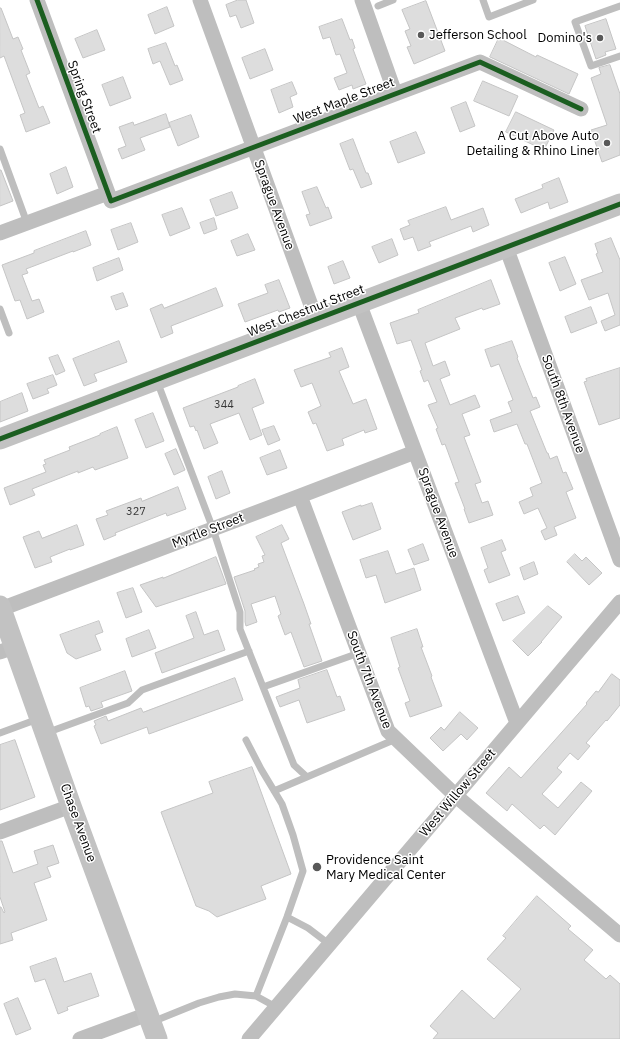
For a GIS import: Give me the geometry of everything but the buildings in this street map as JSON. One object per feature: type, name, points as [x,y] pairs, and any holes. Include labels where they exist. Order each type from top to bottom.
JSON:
[{"type":"main road","name":"West Chestnut Street","points":[[0,439],[620,204]]},
{"type":"main road","name":"Chase Avenue","points":[[0,608],[7,649],[43,726],[152,1025]]},
{"type":"street","name":"Spring Street","points":[[37,0],[109,197]]},
{"type":"street","name":"Sprague Avenue","points":[[200,0],[316,319]]},
{"type":"street","points":[[362,0],[395,93]]},
{"type":"street","name":"West Maple Street","points":[[0,233],[254,147],[480,62],[581,109]]},
{"type":"street","name":"South 8th Avenue","points":[[506,247],[620,560]]},
{"type":"street","name":"Sprague Avenue","points":[[359,303],[517,724]]},
{"type":"street","name":"Myrtle Street","points":[[0,608],[415,452]]},
{"type":"street","name":"South 7th Avenue","points":[[300,496],[388,731],[456,796],[620,935]]},
{"type":"street","name":"West Willow Street","points":[[249,1039],[620,602]]},
{"type":"street","points":[[0,832],[71,806]]},
{"type":"street","points":[[80,1039],[152,1025]]},
{"type":"lane","points":[[378,6],[393,0]]},
{"type":"lane","points":[[483,0],[489,16],[533,0]]},
{"type":"lane","points":[[620,6],[575,22],[591,66],[620,56]]},
{"type":"lane","points":[[0,149],[27,223]]},
{"type":"lane","points":[[0,309],[9,333]]},
{"type":"lane","points":[[157,379],[213,529],[240,612],[240,629],[294,765],[307,777]]},
{"type":"lane","points":[[0,733],[43,726],[128,703],[142,690],[249,651]]},
{"type":"lane","points":[[263,688],[359,654]]},
{"type":"lane","points":[[274,791],[396,739]]},
{"type":"lane","points":[[246,740],[261,770],[282,804],[294,835],[303,871],[287,917],[256,996]]},
{"type":"lane","points":[[287,917],[308,928],[330,944]]},
{"type":"lane","points":[[152,1025],[199,1003],[235,994],[256,996],[276,1007]]},
{"type":"cycle path","points":[[37,0],[111,201],[480,62],[581,109]]},
{"type":"cycle path","points":[[0,439],[620,204]]},
{"type":"place","name":"Jefferson School","points":[[421,35]]},
{"type":"place","name":"Domino's","points":[[600,38]]},
{"type":"place","name":"A Cut Above Auto Detailing & Rhino Liner","points":[[607,143]]},
{"type":"place","name":"Providence Saint Mary Medical Center","points":[[317,867]]}]
